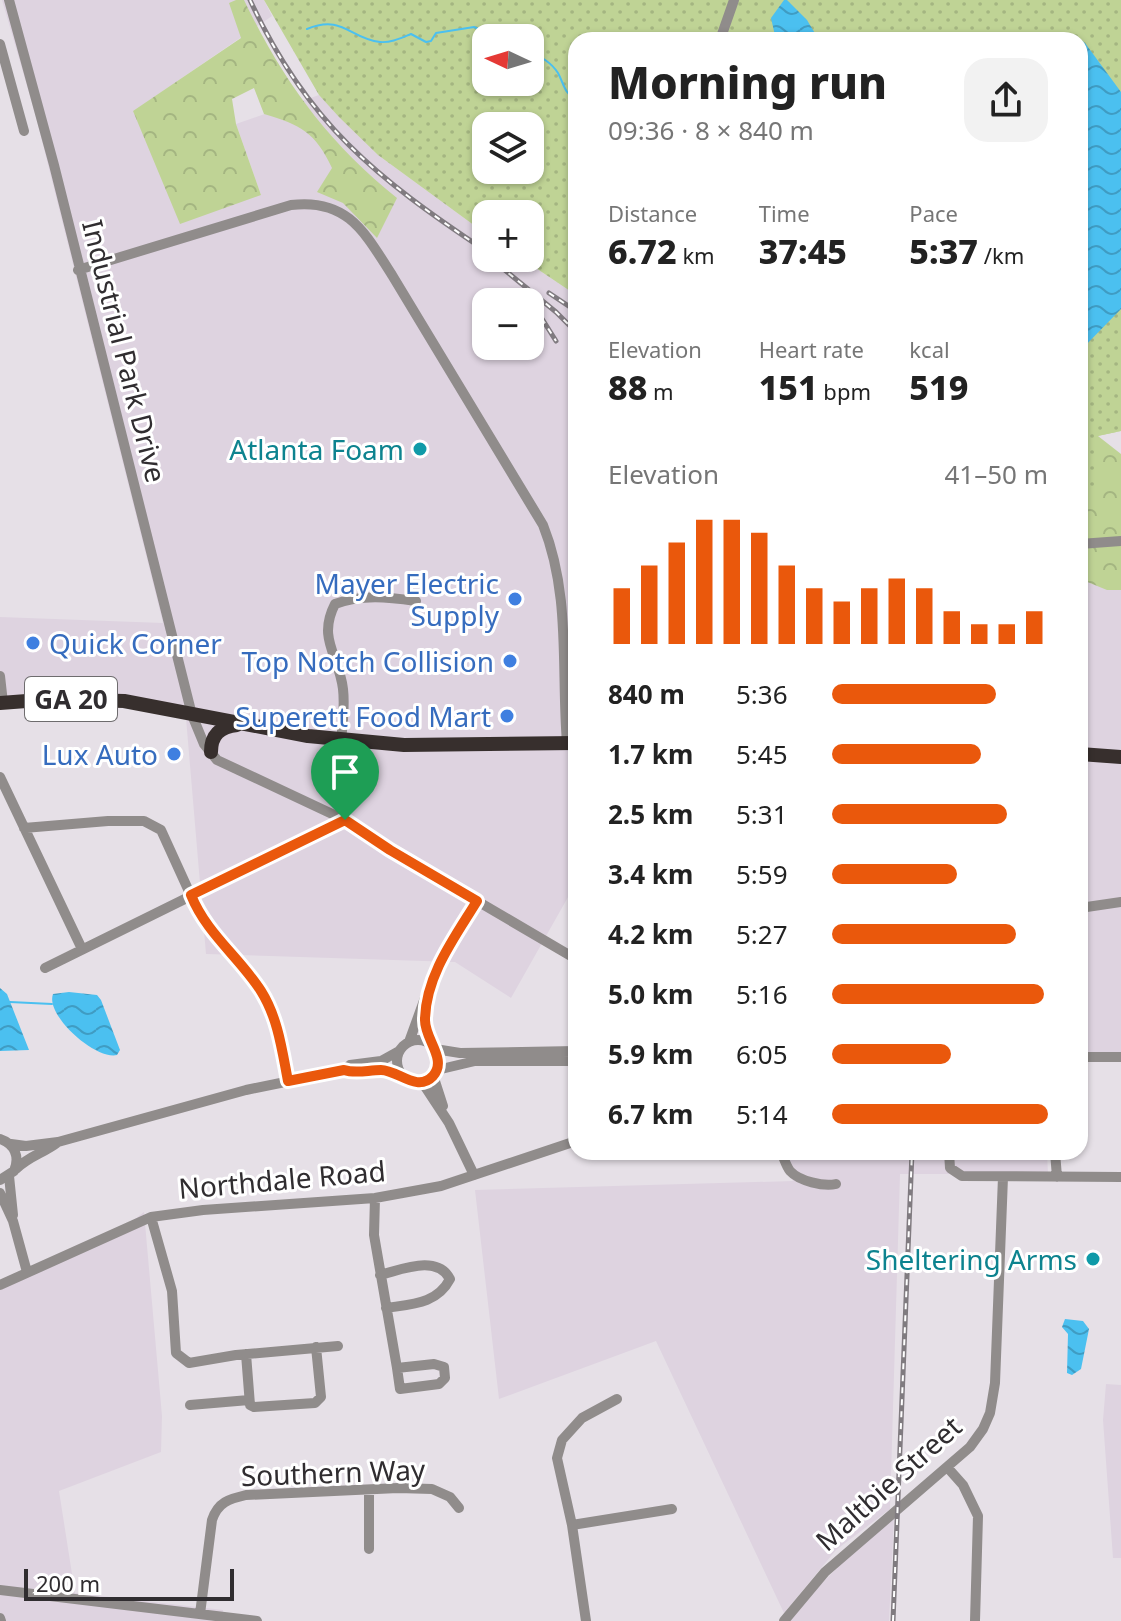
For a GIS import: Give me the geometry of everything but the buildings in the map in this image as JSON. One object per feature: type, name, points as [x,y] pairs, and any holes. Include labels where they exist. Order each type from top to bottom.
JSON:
[{"type":"highway","name":"GA 20","points":[[2,703],[53,699],[124,701],[341,740],[432,745],[568,743]]},
{"type":"highway","points":[[211,752],[211,743],[217,732],[227,726],[249,725]]},
{"type":"highway","points":[[1088,755],[1121,757]]},
{"type":"street","name":"Industrial Park Drive","points":[[9,0],[192,715],[204,744],[211,752]]},
{"type":"street","points":[[723,32],[734,0]]},
{"type":"street","points":[[0,44],[24,131]]},
{"type":"street","points":[[19,110],[42,125]]},
{"type":"street","points":[[78,270],[291,205],[303,203],[328,207],[353,220],[368,236],[543,525],[556,560],[562,600],[568,695]]},
{"type":"street","points":[[1088,543],[1121,541]]},
{"type":"street","points":[[341,740],[343,686],[326,635],[328,617],[335,604],[353,597],[416,601]]},
{"type":"street","points":[[0,676],[2,703]]},
{"type":"street","points":[[211,752],[217,760],[345,820],[390,850],[568,954]]},
{"type":"street","points":[[0,777],[82,949]]},
{"type":"street","points":[[45,968],[345,820]]},
{"type":"street","points":[[24,828],[144,821],[161,830],[197,909],[263,994],[277,1026],[288,1081]]},
{"type":"street","points":[[5,1142],[26,1146],[58,1142],[288,1081],[344,1070],[350,1065],[381,1061],[409,1042],[434,973],[477,901]]},
{"type":"street","points":[[1088,907],[1121,902]]},
{"type":"street","points":[[425,1000],[426,1033],[439,1063],[435,1073],[449,1123]]},
{"type":"street","points":[[409,1042],[420,1040],[433,1047],[460,1053],[568,1051]]},
{"type":"street","points":[[399,1051],[397,1064],[403,1076]]},
{"type":"street","points":[[1088,1057],[1121,1057]]},
{"type":"street","points":[[344,1070],[352,1073],[385,1070],[422,1082],[435,1073],[475,1061],[568,1061]]},
{"type":"street","points":[[422,1082],[449,1123],[474,1175]]},
{"type":"street","points":[[5,1142],[17,1157],[8,1176],[13,1221],[27,1272]]},
{"type":"street","points":[[8,1176],[27,1158],[48,1150],[58,1142]]},
{"type":"street","name":"Northdale Road","points":[[0,1285],[151,1217],[203,1210],[375,1198],[441,1186],[568,1144]]},
{"type":"street","points":[[785,1160],[791,1172],[804,1179],[830,1186],[836,1184]]},
{"type":"street","points":[[949,1160],[952,1170],[962,1176],[1121,1177]]},
{"type":"street","points":[[1056,1160],[1057,1177]]},
{"type":"street","name":"Maltbie Street","points":[[784,1621],[825,1572],[976,1439],[993,1405],[1003,1177]]},
{"type":"street","points":[[0,1193],[13,1221]]},
{"type":"street","points":[[375,1198],[374,1235],[400,1389],[439,1384],[445,1378],[444,1367],[434,1364],[397,1368]]},
{"type":"street","points":[[151,1217],[172,1291],[176,1353],[189,1363],[246,1354],[338,1346]]},
{"type":"street","points":[[380,1275],[434,1265],[446,1271],[450,1279],[436,1298],[386,1308]]},
{"type":"street","points":[[246,1354],[249,1400],[254,1407],[319,1401],[316,1347]]},
{"type":"street","points":[[586,1621],[572,1525],[557,1458],[562,1440],[582,1418],[617,1399]]},
{"type":"street","points":[[190,1405],[249,1400]]},
{"type":"street","points":[[947,1467],[963,1485],[978,1516],[975,1621]]},
{"type":"street","name":"Southern Way","points":[[200,1614],[212,1520],[224,1501],[246,1495],[432,1489],[450,1497],[459,1508]]},
{"type":"street","points":[[369,1490],[369,1549]]},
{"type":"street","points":[[572,1525],[672,1509]]},
{"type":"street","points":[[0,1590],[257,1621]]},
{"type":"shaded area","points":[[2,0],[264,0],[272,16],[134,111],[261,195],[236,124],[319,95],[378,155],[472,224],[472,272],[542,272],[568,290],[568,897],[511,998],[455,962],[206,954],[186,718],[101,696],[0,700],[0,617],[163,623],[36,117]]},
{"type":"shaded area","points":[[1088,557],[1121,560],[1121,1054],[1088,1056]]},
{"type":"shaded area","points":[[784,1160],[1047,1160],[1048,1174],[900,1174],[890,1509],[836,1550],[784,1613],[656,1341],[499,1399],[475,1190],[793,1181]]},
{"type":"shaded area","points":[[144,1212],[162,1416],[161,1452],[59,1491],[75,1593],[223,1610],[223,1621],[0,1621],[0,1280],[105,1242]]},
{"type":"shaded area","points":[[1106,1384],[1121,1385],[1121,1558],[1113,1558],[1103,1420]]},
{"type":"shaded area","points":[[894,1518],[889,1621],[789,1621],[840,1565]]},
{"type":"green space","points":[[244,0],[291,83],[328,132],[397,198],[377,238],[343,203],[317,192],[332,168],[326,156],[306,132],[264,114],[254,88],[232,99],[236,124],[261,195],[180,224],[133,111],[241,38],[229,3]]},
{"type":"green space","points":[[264,0],[1121,0],[1121,431],[1097,436],[1098,488],[1088,491],[1088,32],[568,32],[568,290],[542,272],[544,200],[472,200],[472,224],[378,155],[319,95]]},
{"type":"green space","points":[[1121,431],[1098,436],[1121,454],[1121,590],[1107,590],[1088,582],[1088,434]]},
{"type":"water","points":[[787,0],[814,32],[774,32],[771,18]]},
{"type":"water","points":[[1088,47],[1121,92],[1121,309],[1088,343]]},
{"type":"water","points":[[0,988],[7,994],[29,1050],[0,1051]]},
{"type":"water","points":[[53,994],[97,995],[101,1000],[120,1050],[117,1055],[97,1051],[64,1024],[53,1003]]},
{"type":"water","points":[[1065,1319],[1083,1321],[1089,1329],[1081,1369],[1072,1375],[1067,1373],[1068,1334],[1062,1327]]},
{"type":"waterway","points":[[307,29],[329,24],[380,42],[411,34],[426,42],[431,41],[436,33],[472,27]]},
{"type":"waterway","points":[[544,60],[558,73],[568,92]]},
{"type":"waterway","points":[[10,1002],[52,1004]]},
{"type":"railway","points":[[250,0],[295,81],[348,144],[411,198],[472,241]]},
{"type":"railway","points":[[507,272],[568,324]]},
{"type":"railway","points":[[549,293],[568,306]]},
{"type":"railway","points":[[544,322],[556,341]]},
{"type":"railway","points":[[893,1621],[912,1160]]},
{"type":"place","name":"Atlanta Foam","points":[[420,449]]},
{"type":"place","name":"Mayer Electric Supply","points":[[515,599]]},
{"type":"place","name":"Quick Corner","points":[[33,643]]},
{"type":"place","name":"Top Notch Collision","points":[[510,661]]},
{"type":"place","name":"Superett Food Mart","points":[[507,716]]},
{"type":"place","name":"Lux Auto","points":[[174,754]]},
{"type":"place","name":"Sheltering Arms","points":[[1093,1259]]},
{"type":"route","points":[[345,820],[477,901],[434,973],[425,1000],[426,1033],[439,1063],[433,1075],[422,1082],[381,1070],[352,1073],[344,1070],[288,1081],[277,1026],[263,994],[214,933],[191,895],[345,820]]}]
